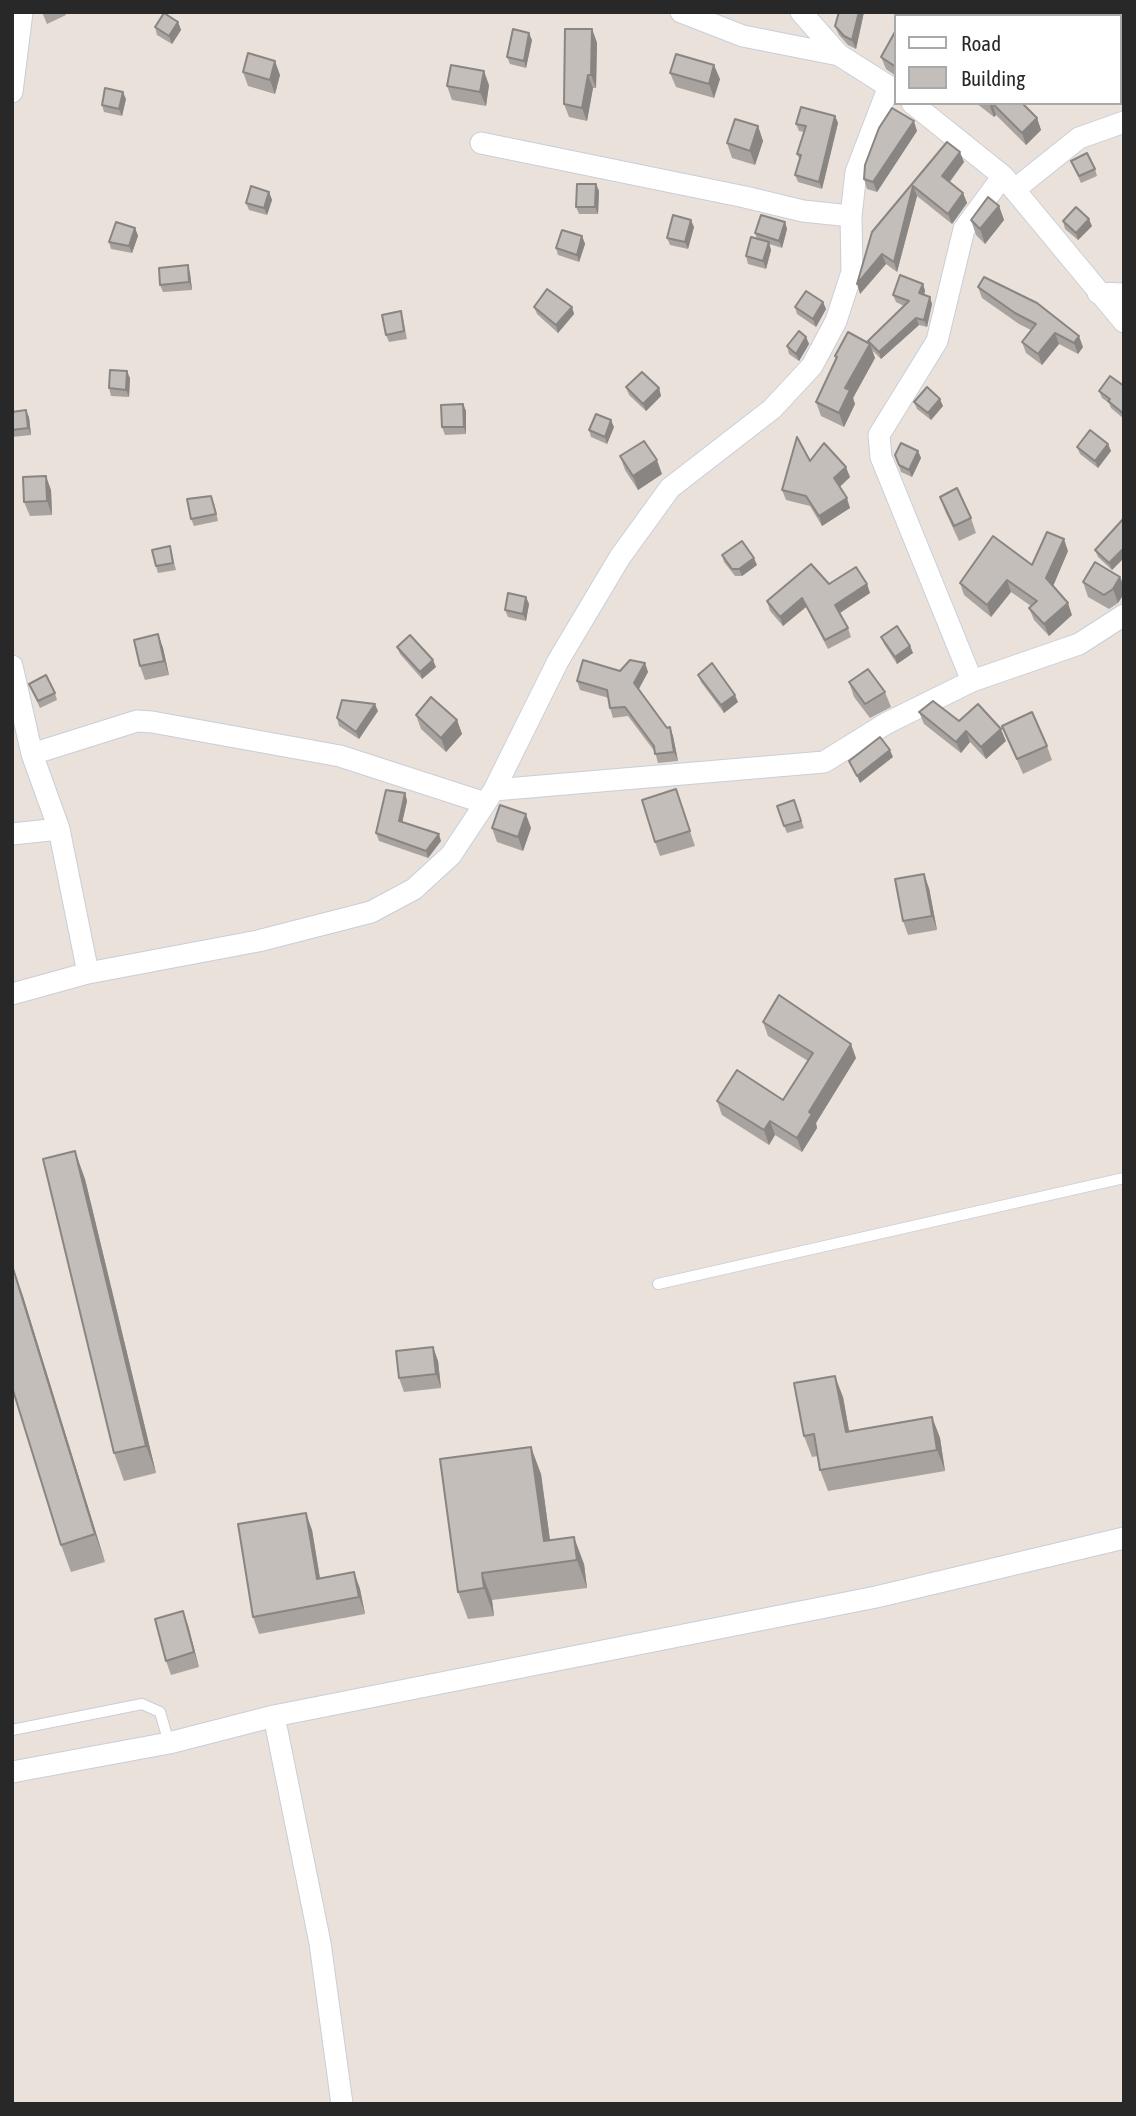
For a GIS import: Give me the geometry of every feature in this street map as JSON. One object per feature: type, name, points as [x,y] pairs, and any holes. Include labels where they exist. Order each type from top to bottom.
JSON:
[{"type":"street","points":[[12,92],[22,12]]},
{"type":"street","points":[[12,994],[88,973],[258,941],[371,912],[414,889],[451,855],[489,797],[558,661],[620,557],[670,488],[772,409],[812,366],[836,321],[852,272],[851,216],[856,172],[892,88],[839,55],[743,36],[681,12]]},
{"type":"street","points":[[801,12],[820,21],[839,55]]},
{"type":"street","points":[[914,105],[1009,183],[1124,322]]},
{"type":"street","points":[[972,681],[881,457],[879,435],[937,341],[964,229],[1009,183],[1079,138],[1124,121]]},
{"type":"street","points":[[481,143],[803,211],[851,216]]},
{"type":"street","points":[[1098,293],[1124,294]]},
{"type":"street","points":[[32,754],[137,721],[152,722],[340,756],[489,797],[824,762],[887,723],[972,681],[1079,644],[1124,615]]},
{"type":"street","points":[[12,666],[32,754],[59,830],[88,973]]},
{"type":"street","points":[[12,834],[59,830]]},
{"type":"street","points":[[12,1772],[169,1743],[274,1716],[876,1597],[1124,1538]]},
{"type":"street","points":[[274,1716],[320,1943],[342,2104]]},
{"type":"lane","points":[[658,1284],[1124,1178]]},
{"type":"lane","points":[[12,1730],[142,1704],[160,1712],[169,1743]]},
{"type":"building","points":[[839,12],[859,12],[852,40],[835,26]]},
{"type":"building","points":[[1008,12],[1010,14],[916,14]]},
{"type":"building","points":[[1049,12],[1072,12],[1071,14],[1048,14]]},
{"type":"building","points":[[1092,12],[1119,12],[1118,14]]},
{"type":"building","points":[[164,13],[178,22],[169,36],[155,27]]},
{"type":"building","points":[[513,29],[529,33],[524,61],[507,57]]},
{"type":"building","points":[[565,29],[592,29],[591,75],[588,75],[582,108],[564,104]]},
{"type":"building","points":[[894,34],[894,66],[881,57]]},
{"type":"building","points":[[248,53],[275,61],[270,80],[243,72]]},
{"type":"building","points":[[676,54],[714,65],[709,84],[670,73]]},
{"type":"building","points":[[451,65],[484,71],[480,92],[447,86]]},
{"type":"building","points":[[105,88],[123,92],[119,109],[102,105]]},
{"type":"building","points":[[994,105],[1024,105],[1037,118],[1022,133]]},
{"type":"building","points":[[801,107],[835,116],[819,182],[795,175],[801,155],[797,154],[806,126],[796,124]]},
{"type":"building","points":[[892,108],[914,121],[873,182],[864,179],[865,165],[879,128]]},
{"type":"building","points":[[735,119],[758,126],[750,151],[727,143]]},
{"type":"building","points":[[947,142],[960,152],[942,176],[963,193],[948,214],[913,186],[894,262],[882,254],[857,284],[872,232]]},
{"type":"building","points":[[1087,153],[1095,169],[1079,176],[1071,161]]},
{"type":"building","points":[[577,184],[596,184],[595,207],[576,207]]},
{"type":"building","points":[[251,186],[269,192],[264,208],[246,203]]},
{"type":"building","points":[[988,197],[999,206],[980,229],[971,220]]},
{"type":"building","points":[[1076,207],[1089,219],[1076,233],[1063,221]]},
{"type":"building","points":[[673,215],[691,220],[685,242],[667,238]]},
{"type":"building","points":[[761,215],[785,222],[779,241],[755,233]]},
{"type":"building","points":[[116,222],[135,228],[129,246],[109,242]]},
{"type":"building","points":[[562,230],[582,236],[577,255],[556,248]]},
{"type":"building","points":[[751,237],[769,242],[763,261],[746,256]]},
{"type":"building","points":[[188,265],[189,282],[160,285],[159,268]]},
{"type":"building","points":[[900,275],[923,284],[919,293],[930,297],[924,320],[916,318],[879,352],[868,341],[909,301],[893,295]]},
{"type":"building","points":[[984,277],[1037,303],[1079,336],[1074,343],[1055,333],[1038,354],[1022,342],[1036,324],[978,287]]},
{"type":"building","points":[[547,289],[572,307],[556,325],[534,307]]},
{"type":"building","points":[[806,291],[823,302],[813,319],[795,307]]},
{"type":"building","points":[[401,311],[404,331],[386,335],[382,315]]},
{"type":"building","points":[[799,331],[806,337],[796,354],[787,346]]},
{"type":"building","points":[[848,332],[870,344],[845,388],[850,390],[839,413],[816,402]]},
{"type":"building","points":[[110,370],[127,371],[126,390],[109,388]]},
{"type":"building","points":[[642,372],[659,388],[643,404],[626,387]]},
{"type":"building","points":[[1110,376],[1124,386],[1124,414],[1099,391]]},
{"type":"building","points":[[927,387],[940,399],[928,413],[914,402]]},
{"type":"building","points":[[463,404],[464,427],[442,427],[441,405]]},
{"type":"building","points":[[26,410],[28,428],[12,430],[12,412]]},
{"type":"building","points":[[596,414],[611,420],[605,437],[589,430]]},
{"type":"building","points":[[1090,430],[1108,444],[1095,461],[1077,447]]},
{"type":"building","points":[[797,437],[810,461],[824,443],[846,467],[834,478],[847,498],[819,516],[806,496],[782,490]]},
{"type":"building","points":[[644,441],[657,460],[633,476],[620,456]]},
{"type":"building","points":[[901,443],[918,451],[909,470],[899,465],[895,455]]},
{"type":"building","points":[[46,476],[47,501],[24,502],[23,477]]},
{"type":"building","points":[[957,488],[971,518],[954,526],[940,497]]},
{"type":"building","points":[[211,496],[216,514],[191,519],[187,499]]},
{"type":"building","points":[[1124,518],[1124,548],[1109,563],[1095,550]]},
{"type":"building","points":[[1047,532],[1064,539],[1046,578],[1068,603],[1044,624],[1029,608],[1037,601],[1007,580],[987,605],[960,583],[993,536],[1032,565]]},
{"type":"building","points":[[742,541],[754,558],[739,569],[732,569],[722,555]]},
{"type":"building","points":[[170,546],[173,563],[156,566],[152,550]]},
{"type":"building","points":[[1095,562],[1120,577],[1113,589],[1104,595],[1083,582]]},
{"type":"building","points":[[811,564],[829,584],[856,567],[867,584],[835,605],[848,628],[825,640],[802,598],[780,617],[767,601]]},
{"type":"building","points":[[508,593],[526,597],[523,614],[505,610]]},
{"type":"building","points":[[897,626],[910,646],[895,657],[881,637]]},
{"type":"building","points":[[158,634],[164,661],[140,666],[134,640]]},
{"type":"building","points":[[410,635],[433,660],[420,672],[397,647]]},
{"type":"building","points":[[583,660],[620,671],[630,660],[645,663],[634,683],[667,728],[670,727],[674,752],[655,754],[654,746],[625,707],[610,708],[607,690],[577,681]]},
{"type":"building","points":[[712,663],[735,695],[721,705],[698,675]]},
{"type":"building","points":[[868,669],[885,692],[865,704],[849,682]]},
{"type":"building","points":[[46,675],[55,693],[38,701],[29,684]]},
{"type":"building","points":[[431,697],[457,720],[441,738],[416,715]]},
{"type":"building","points":[[342,700],[375,704],[356,732],[337,718]]},
{"type":"building","points":[[933,701],[959,721],[978,704],[1001,729],[981,747],[966,731],[956,742],[919,712]]},
{"type":"building","points":[[1032,712],[1047,746],[1017,759],[1002,726]]},
{"type":"building","points":[[880,737],[890,750],[857,776],[849,761]]},
{"type":"building","points":[[676,789],[690,831],[655,842],[642,800]]},
{"type":"building","points":[[386,790],[405,793],[399,821],[439,834],[426,851],[376,833]]},
{"type":"building","points":[[794,800],[801,821],[784,826],[777,806]]},
{"type":"building","points":[[500,805],[526,814],[518,837],[492,828]]},
{"type":"building","points":[[924,874],[932,916],[903,921],[895,879]]},
{"type":"building","points":[[779,995],[851,1044],[809,1112],[812,1114],[797,1138],[770,1121],[764,1130],[717,1101],[737,1070],[783,1100],[813,1053],[763,1022]]},
{"type":"building","points":[[75,1151],[146,1446],[114,1453],[43,1159]]},
{"type":"building","points":[[12,1265],[95,1534],[61,1545],[12,1387]]},
{"type":"building","points":[[433,1347],[436,1374],[399,1378],[396,1351]]},
{"type":"building","points":[[835,1376],[846,1432],[932,1417],[937,1450],[820,1470],[814,1434],[804,1436],[794,1383]]},
{"type":"building","points":[[531,1447],[544,1541],[574,1537],[577,1560],[482,1573],[484,1588],[458,1592],[440,1459]]},
{"type":"building","points":[[306,1513],[317,1579],[354,1572],[359,1597],[253,1617],[238,1524]]},
{"type":"building","points":[[183,1611],[194,1652],[166,1661],[155,1619]]}]
